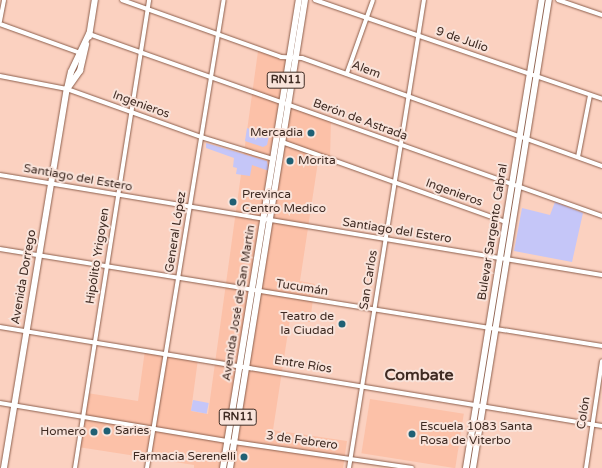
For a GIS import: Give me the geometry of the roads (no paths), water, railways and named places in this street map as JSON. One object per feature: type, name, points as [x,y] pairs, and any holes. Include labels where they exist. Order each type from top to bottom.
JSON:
[{"type":"main road","name":"Avenida Dorrego","points":[[67,89],[74,82],[82,64],[95,0]]},
{"type":"main road","name":"Avenida José de San Martín","points":[[293,58],[299,0]]},
{"type":"main road","name":"Avenida José de San Martín","points":[[267,220],[273,159],[305,0]]},
{"type":"main road","name":"Bulevar Sargento Cabral","points":[[466,468],[542,0]]},
{"type":"main road","name":"Bulevar Sargento Cabral","points":[[473,468],[497,327],[548,0]]},
{"type":"main road","name":"Avenida Dorrego","points":[[4,468],[38,255],[52,184],[67,89],[80,53],[89,34]]},
{"type":"main road","name":"Avenida José de San Martín","points":[[230,468],[231,442],[267,220],[282,142],[285,104]]},
{"type":"main road","name":"Avenida José de San Martín","points":[[223,468],[231,442]]},
{"type":"street","points":[[4,0],[0,23],[80,53],[82,64]]},
{"type":"street","name":"Alem","points":[[122,0],[219,34],[293,58],[346,73],[408,97],[527,138],[602,166]]},
{"type":"street","name":"Hipólito Yrigoyen","points":[[75,468],[96,343],[106,266],[132,113],[149,0]]},
{"type":"street","name":"General López","points":[[148,468],[224,0]]},
{"type":"street","name":"9 de Julio","points":[[314,0],[602,99]]},
{"type":"street","points":[[346,73],[373,0]]},
{"type":"street","name":"San Carlos","points":[[349,468],[424,0]]},
{"type":"street","points":[[558,0],[602,15]]},
{"type":"street","name":"Berón de Astrada","points":[[89,34],[400,146],[602,216]]},
{"type":"street","name":"Ingenieros","points":[[0,76],[67,89],[202,137],[273,159]]},
{"type":"street","points":[[578,157],[590,95]]},
{"type":"street","name":"Ingenieros","points":[[282,142],[506,222]]},
{"type":"street","name":"Santiago del Estero","points":[[0,175],[602,275]]},
{"type":"street","name":"Tucumán","points":[[0,249],[255,291],[497,327],[602,346]]},
{"type":"street","name":"Entre Ríos","points":[[0,327],[362,384],[602,426]]},
{"type":"street","name":"Colón","points":[[586,468],[602,361]]},
{"type":"street","name":"3 de Febrero","points":[[0,403],[231,442],[351,458],[412,468]]},
{"type":"place","name":"Mercadia","points":[[311,133]]},
{"type":"place","name":"Morita","points":[[290,161]]},
{"type":"place","name":"Previnca Centro Medico","points":[[233,202]]},
{"type":"place","name":"Teatro de la Ciudad","points":[[342,324]]},
{"type":"place","name":"Saries","points":[[107,431]]},
{"type":"place","name":"Homero","points":[[94,432]]},
{"type":"place","name":"Escuela 1083 Santa Rosa de Viterbo","points":[[412,434]]},
{"type":"place","name":"Farmacia Serenelli","points":[[244,457]]},
{"type":"district","name":"Combate","points":[[419,375]]}]
